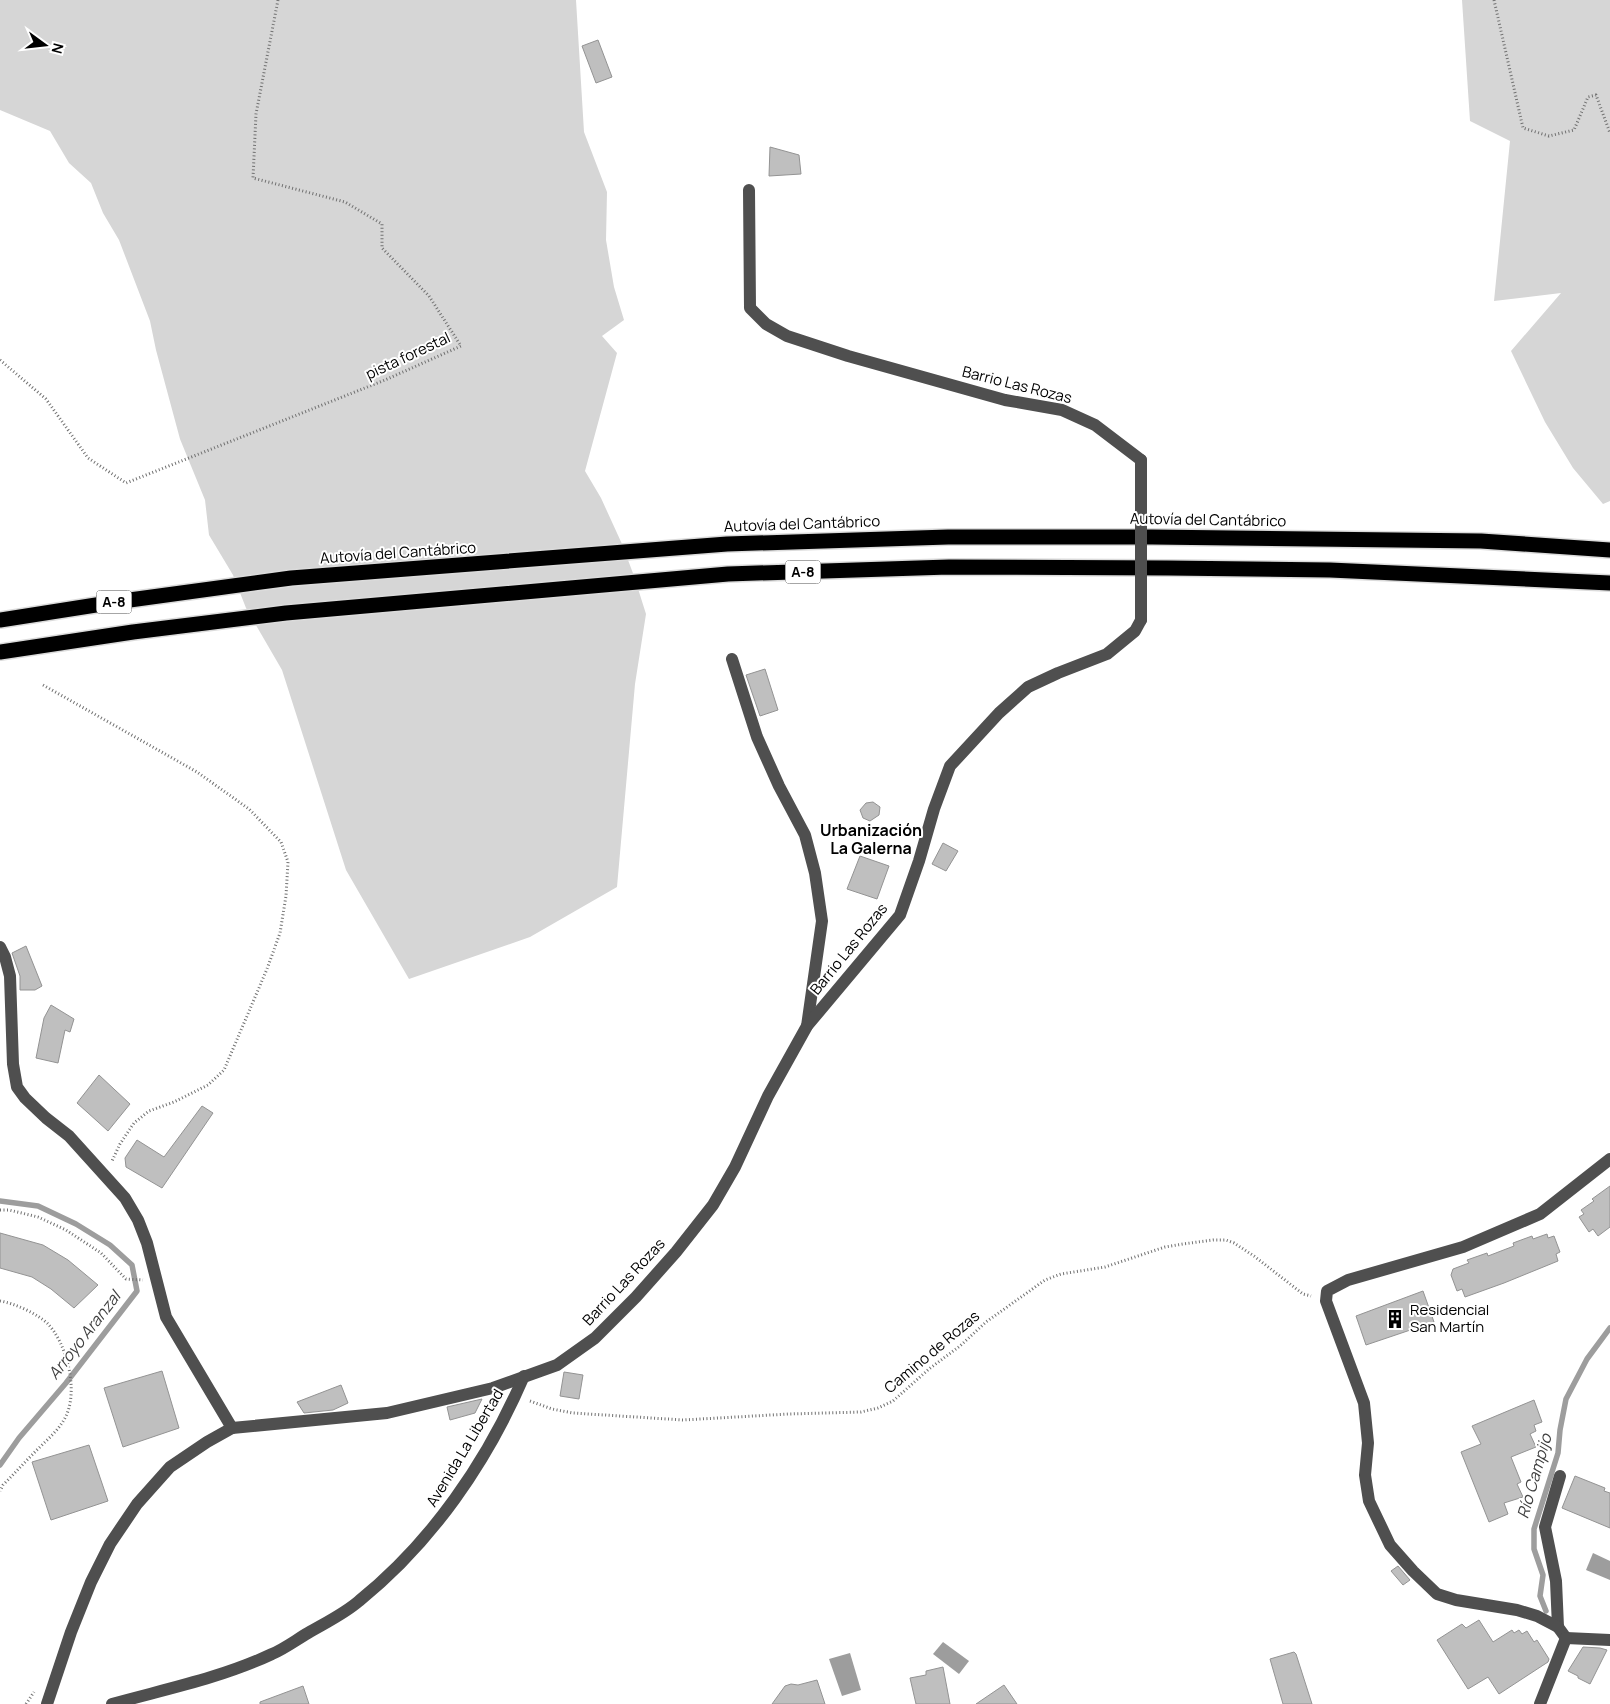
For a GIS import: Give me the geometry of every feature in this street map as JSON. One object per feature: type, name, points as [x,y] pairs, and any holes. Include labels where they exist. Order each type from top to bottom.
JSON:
[{"type":"highway","name":"Autovía del Cantábrico","points":[[0,620],[291,578],[727,544],[948,537],[1152,537],[1481,541],[1610,550]]},
{"type":"highway","name":"A-8","points":[[0,652],[133,632],[286,613],[728,574],[949,567],[1168,568],[1330,570],[1610,583]]},
{"type":"street","name":"Barrio Las Rozas","points":[[232,1428],[387,1413],[492,1388],[557,1365],[595,1338],[636,1298],[713,1205],[735,1167],[768,1096],[807,1026],[900,915],[950,766],[999,713],[1028,688],[1058,673],[1107,654],[1135,631],[1141,620],[1141,460],[1096,425],[1062,410],[1004,400],[848,356],[787,336],[766,324],[750,308],[749,190]]},
{"type":"street","name":"Barrio Las Rozas","points":[[732,659],[757,737],[779,786],[805,834],[815,873],[822,920],[807,1026]]},
{"type":"street","points":[[0,948],[5,957],[10,976],[13,1064],[18,1087],[25,1098],[69,1136],[125,1198],[138,1220],[147,1243],[166,1317],[232,1428],[170,1467],[137,1504],[110,1544],[91,1582],[71,1632],[48,1704]]},
{"type":"street","points":[[1566,1638],[1558,1627],[1537,1616],[1517,1610],[1456,1600],[1437,1594],[1390,1545],[1369,1501],[1365,1475],[1368,1442],[1364,1403],[1326,1301],[1327,1291],[1348,1280],[1463,1246],[1540,1214],[1610,1159]]},
{"type":"street","name":"Avenida La Libertad","points":[[112,1704],[207,1679],[273,1654],[359,1601],[421,1543],[444,1514],[492,1440],[516,1396],[524,1376]]},
{"type":"street","points":[[1558,1627],[1556,1581],[1544,1527],[1560,1476]]},
{"type":"street","points":[[1566,1638],[1610,1640]]},
{"type":"street","points":[[1540,1704],[1566,1638]]},
{"type":"path","name":"pista forestal","points":[[0,360],[46,400],[88,458],[126,483],[385,380],[461,346],[429,296],[382,248],[382,224],[344,202],[253,178],[256,114],[278,0]]},
{"type":"path","points":[[1494,0],[1523,128],[1549,136],[1574,130],[1588,97],[1596,95],[1610,133]]},
{"type":"path","points":[[43,685],[197,772],[249,809],[281,842],[288,862],[286,896],[280,933],[267,969],[224,1070],[208,1085],[174,1102],[149,1111],[134,1123],[120,1144],[105,1175]]},
{"type":"path","points":[[0,1210],[9,1210],[38,1217],[66,1230],[101,1253],[126,1279],[149,1281]]},
{"type":"path","name":"Camino de Rozas","points":[[516,1396],[552,1409],[573,1413],[683,1420],[860,1412],[878,1408],[893,1401],[986,1322],[1045,1280],[1061,1274],[1105,1267],[1165,1247],[1213,1240],[1226,1240],[1234,1244],[1254,1256],[1303,1294],[1326,1301]]},
{"type":"path","points":[[0,1301],[25,1309],[48,1324],[62,1347],[69,1366],[72,1391],[68,1410],[60,1425],[0,1490]]},
{"type":"shaded area","points":[[0,0],[576,0],[584,132],[607,192],[606,240],[614,287],[624,320],[602,336],[617,353],[585,471],[601,498],[622,544],[646,614],[635,684],[617,887],[530,937],[409,979],[346,870],[282,670],[246,608],[233,575],[209,535],[205,500],[180,439],[150,321],[119,240],[103,213],[91,183],[69,163],[50,131],[0,110]]},
{"type":"shaded area","points":[[1462,0],[1610,0],[1610,501],[1603,504],[1573,468],[1545,422],[1511,351],[1561,293],[1494,301],[1510,141],[1470,121]]},
{"type":"shaded area","points":[[1593,1553],[1610,1561],[1610,1580],[1586,1570]]},
{"type":"shaded area","points":[[943,1642],[969,1661],[959,1674],[933,1654]]},
{"type":"shaded area","points":[[850,1653],[861,1690],[842,1696],[829,1659]]},
{"type":"building","points":[[598,40],[612,77],[596,83],[582,46]]},
{"type":"building","points":[[770,147],[799,155],[801,174],[769,176]]},
{"type":"building","points":[[765,669],[778,710],[760,716],[746,675]]},
{"type":"building","points":[[873,802],[880,807],[879,815],[870,821],[863,818],[860,810],[866,803]]},
{"type":"building","points":[[943,843],[958,851],[946,871],[932,864]]},
{"type":"building","points":[[860,856],[889,866],[877,899],[847,889]]},
{"type":"building","points":[[26,946],[42,986],[35,990],[20,990],[20,976],[12,953]]},
{"type":"building","points":[[51,1005],[74,1019],[70,1032],[65,1030],[58,1063],[36,1058],[44,1018]]},
{"type":"building","points":[[99,1075],[130,1104],[108,1131],[77,1103]]},
{"type":"building","points":[[202,1106],[213,1113],[162,1188],[126,1167],[125,1158],[137,1140],[164,1157]]},
{"type":"building","points":[[1610,1186],[1610,1227],[1598,1236],[1593,1229],[1589,1232],[1579,1217],[1584,1214],[1581,1210],[1594,1201],[1592,1199]]},
{"type":"building","points":[[0,1233],[43,1245],[68,1260],[98,1285],[74,1308],[51,1289],[32,1277],[0,1268]]},
{"type":"building","points":[[1547,1234],[1548,1238],[1554,1236],[1560,1252],[1556,1254],[1558,1261],[1465,1297],[1462,1289],[1457,1291],[1451,1275],[1453,1269],[1469,1263],[1467,1260],[1487,1253],[1488,1256],[1514,1246],[1513,1243],[1532,1236],[1533,1239]]},
{"type":"building","name":"Residencial San Martín","points":[[1423,1291],[1434,1322],[1366,1345],[1356,1316]]},
{"type":"building","points":[[162,1371],[179,1428],[123,1447],[104,1388]]},
{"type":"building","points":[[564,1372],[583,1375],[579,1399],[560,1396]]},
{"type":"building","points":[[341,1385],[348,1403],[333,1410],[304,1413],[297,1402]]},
{"type":"building","points":[[482,1399],[475,1413],[450,1420],[447,1407]]},
{"type":"building","points":[[1534,1400],[1542,1422],[1534,1425],[1536,1431],[1530,1434],[1536,1447],[1511,1457],[1521,1482],[1517,1484],[1523,1497],[1504,1503],[1508,1514],[1489,1522],[1461,1452],[1481,1444],[1472,1426]]},
{"type":"building","points":[[89,1445],[108,1501],[51,1520],[32,1462]]},
{"type":"building","points":[[1575,1476],[1605,1488],[1604,1491],[1610,1493],[1610,1528],[1562,1508]]},
{"type":"building","points":[[1398,1566],[1410,1580],[1403,1585],[1391,1571]]},
{"type":"building","points":[[1479,1620],[1493,1642],[1512,1630],[1514,1633],[1519,1630],[1522,1634],[1527,1631],[1534,1642],[1537,1640],[1549,1659],[1548,1662],[1499,1694],[1488,1677],[1468,1689],[1437,1640],[1462,1624],[1466,1628]]},
{"type":"building","points":[[1583,1647],[1607,1650],[1590,1684],[1568,1671]]},
{"type":"building","points":[[1294,1652],[1312,1704],[1283,1704],[1270,1659]]},
{"type":"building","points":[[943,1667],[950,1704],[916,1704],[910,1678],[926,1675],[926,1671]]},
{"type":"building","points":[[817,1680],[825,1704],[772,1704],[785,1686]]},
{"type":"building","points":[[1004,1685],[1017,1704],[976,1704]]},
{"type":"building","points":[[303,1686],[309,1704],[260,1704],[260,1702]]},
{"type":"waterway","name":"Arroyo Aranzal","points":[[0,1201],[38,1206],[76,1224],[110,1245],[132,1265],[137,1291],[66,1383],[19,1438],[0,1465]]},
{"type":"waterway","name":"Río Campijo","points":[[1546,1611],[1540,1596],[1543,1575],[1534,1549],[1534,1529],[1558,1453],[1566,1399],[1587,1359],[1610,1328]]},
{"type":"place","name":"Residencial San Martín","points":[[1395,1319]]},
{"type":"district","name":"Urbanización La Galerna","points":[[871,839]]}]
